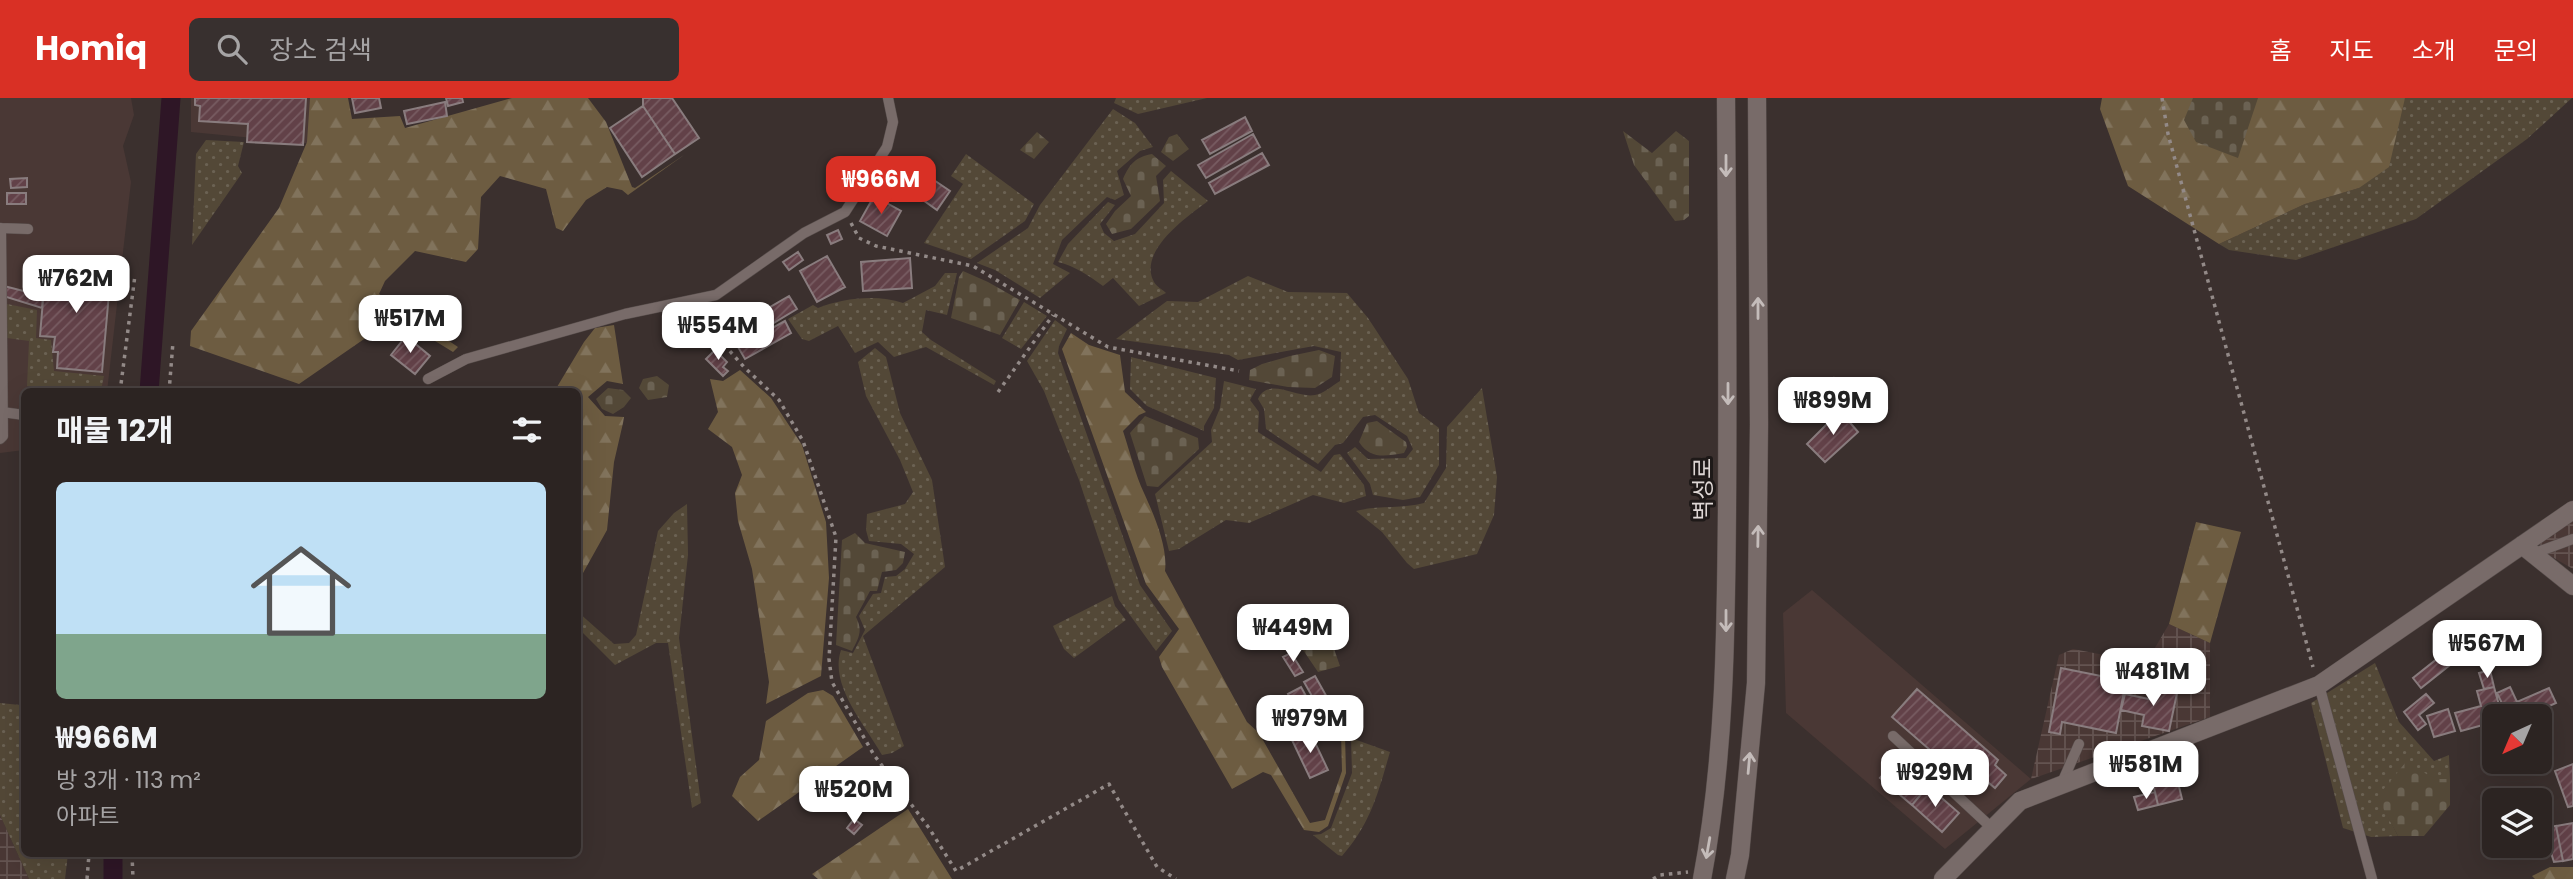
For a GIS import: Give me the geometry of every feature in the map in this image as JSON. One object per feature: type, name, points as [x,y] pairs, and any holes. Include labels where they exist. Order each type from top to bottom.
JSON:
[{"type":"main road","name":"벽성로","points":[[1703,875],[1712,825],[1726,650],[1726,98]]},
{"type":"main road","points":[[1735,879],[1740,855],[1756,682],[1759,424],[1757,98]]},
{"type":"main road","points":[[1943,879],[2020,801],[2319,685],[2526,550],[2573,510]]},
{"type":"main road","points":[[2526,550],[2573,586]]},
{"type":"lane","points":[[428,379],[467,359],[625,314],[716,295],[804,233],[845,212],[887,147],[893,122],[888,98]]},
{"type":"lane","points":[[0,439],[3,436],[0,228],[28,229]]},
{"type":"lane","points":[[2,412],[21,415]]},
{"type":"lane","points":[[2526,550],[2573,539]]},
{"type":"lane","points":[[2319,685],[2372,879]]},
{"type":"lane","points":[[1893,736],[1993,829]]},
{"type":"lane","points":[[2060,785],[2079,744]]},
{"type":"path","points":[[2162,98],[2171,148],[2319,685]]},
{"type":"path","points":[[845,212],[859,238],[876,246],[973,266],[1108,347],[1239,371]]},
{"type":"path","points":[[121,388],[135,275]]},
{"type":"path","points":[[685,301],[744,367],[779,400],[803,441],[836,537],[829,659],[832,682],[874,755],[929,828],[956,871],[1109,784],[1157,867],[1176,879]]},
{"type":"path","points":[[998,392],[1053,315]]},
{"type":"path","points":[[169,388],[173,342]]},
{"type":"path","points":[[87,879],[89,857]]},
{"type":"path","points":[[132,857],[133,879]]},
{"type":"path","points":[[1653,879],[1660,874],[1703,875]]},
{"type":"shaded area","points":[[0,98],[131,98],[134,115],[123,146],[131,182],[107,388],[21,388],[21,450],[0,453]]},
{"type":"shaded area","points":[[191,98],[315,98],[325,145],[191,132]]},
{"type":"shaded area","points":[[2573,519],[2573,569],[2547,554],[2539,543]]},
{"type":"shaded area","points":[[1812,590],[2031,779],[1945,849],[1786,713],[1783,613]]},
{"type":"shaded area","points":[[2169,624],[2210,643],[2210,717],[2031,779],[2059,655],[2073,649],[2146,663]]},
{"type":"shaded area","points":[[0,815],[29,879],[0,879]]},
{"type":"green space","points":[[310,98],[348,98],[352,119],[400,116],[405,128],[512,98],[588,98],[606,122],[632,187],[635,188],[684,155],[628,195],[622,190],[607,187],[586,200],[563,231],[556,228],[546,189],[500,176],[481,197],[478,249],[466,262],[415,251],[385,281],[379,294],[458,347],[453,352],[396,317],[299,384],[190,346],[191,331],[279,208],[307,142]]},
{"type":"green space","points":[[1116,98],[1207,98],[1138,114],[1114,103]]},
{"type":"green space","points":[[2102,98],[2405,98],[2389,167],[2359,188],[2305,204],[2219,244],[2128,186],[2100,109]]},
{"type":"green space","points":[[2193,98],[2258,98],[2238,158],[2196,142],[2184,120]]},
{"type":"green space","points":[[2405,98],[2572,98],[2527,139],[2416,219],[2296,260],[2229,250],[2219,244],[2305,204],[2359,188]]},
{"type":"green space","points":[[1113,109],[1135,123],[1153,147],[1140,151],[1117,171],[1124,195],[1115,200],[1107,197],[1062,240],[1053,264],[1070,273],[1040,298],[995,270],[977,263],[1028,228],[1040,205]]},
{"type":"green space","points":[[1623,131],[1652,153],[1676,131],[1689,141],[1689,216],[1684,220],[1675,221],[1634,165]]},
{"type":"green space","points":[[1037,132],[1049,142],[1034,159],[1020,150]]},
{"type":"green space","points":[[1177,134],[1189,149],[1173,161],[1161,152],[1169,137]]},
{"type":"green space","points":[[206,140],[244,142],[238,166],[242,173],[192,245],[196,154]]},
{"type":"green space","points":[[966,154],[1034,204],[1025,221],[971,259],[924,243],[963,184],[951,176]]},
{"type":"green space","points":[[1152,154],[1166,166],[1156,176],[1160,201],[1131,229],[1112,234],[1106,224],[1131,196],[1123,179],[1126,173],[1138,159]]},
{"type":"green space","points":[[1171,171],[1208,201],[1167,235],[1152,258],[1154,282],[1166,293],[1139,306],[1113,278],[1103,286],[1076,269],[1058,262],[1068,244],[1108,202],[1115,205],[1100,224],[1104,233],[1114,241],[1135,234],[1164,203],[1163,180]]},
{"type":"green space","points":[[963,271],[1020,300],[1000,335],[951,318],[959,277]]},
{"type":"green space","points":[[945,273],[957,273],[947,315],[926,310],[922,332],[996,381],[994,385],[926,347],[894,357],[878,342],[855,353],[838,326],[809,341],[802,339],[788,319],[813,305],[818,308],[838,302],[871,298],[903,303],[935,286]]},
{"type":"green space","points":[[1248,276],[1288,292],[1347,293],[1368,318],[1408,379],[1419,413],[1439,428],[1439,465],[1420,497],[1403,500],[1373,495],[1370,484],[1347,453],[1355,447],[1368,459],[1406,458],[1413,449],[1407,436],[1375,415],[1363,417],[1343,443],[1335,445],[1318,464],[1266,429],[1264,409],[1258,399],[1263,392],[1276,389],[1308,395],[1321,393],[1340,381],[1341,352],[1314,346],[1238,360],[1229,355],[1116,339],[1167,301],[1198,302]]},
{"type":"green space","points":[[1024,302],[1047,316],[1021,349],[1002,338]]},
{"type":"green space","points":[[7,304],[37,310],[36,338],[51,340],[54,371],[104,376],[101,388],[27,386],[29,341],[7,338]]},
{"type":"green space","points":[[1055,320],[1067,329],[1058,353],[1140,585],[1172,631],[1156,651],[1119,600],[1079,480],[1044,391],[1027,361]]},
{"type":"green space","points":[[614,325],[623,384],[607,381],[588,397],[605,416],[624,417],[614,462],[607,530],[581,577],[581,388],[556,388],[595,328]]},
{"type":"green space","points":[[1071,333],[1089,345],[1120,355],[1125,392],[1146,412],[1139,415],[1123,431],[1159,531],[1165,571],[1247,722],[1259,733],[1310,823],[1325,820],[1342,771],[1341,732],[1345,735],[1346,773],[1328,826],[1319,832],[1304,830],[1271,775],[1263,772],[1232,789],[1162,667],[1159,657],[1179,629],[1146,584],[1062,349]]},
{"type":"green space","points":[[875,348],[886,357],[900,413],[932,480],[945,567],[863,636],[904,746],[882,755],[844,691],[839,663],[841,650],[853,653],[865,630],[859,616],[873,594],[881,593],[885,577],[896,576],[905,569],[914,554],[901,544],[869,541],[866,530],[867,514],[905,504],[913,492],[900,460],[866,396],[858,362]]},
{"type":"green space","points":[[1319,350],[1335,356],[1332,377],[1315,388],[1288,387],[1249,380],[1250,370],[1262,364]]},
{"type":"green space","points":[[1131,357],[1216,378],[1214,408],[1204,431],[1147,406],[1130,389]]},
{"type":"green space","points":[[740,370],[771,398],[802,445],[826,522],[829,578],[821,676],[766,704],[769,682],[752,569],[738,521],[735,493],[742,475],[732,447],[708,429],[718,412],[710,379],[723,381]]},
{"type":"green space","points":[[657,376],[669,385],[667,397],[648,400],[639,388],[643,379]]},
{"type":"green space","points":[[1224,381],[1256,389],[1250,400],[1259,412],[1258,432],[1321,472],[1334,455],[1340,454],[1364,485],[1366,496],[1344,503],[1313,495],[1249,523],[1226,520],[1179,549],[1169,551],[1155,494],[1212,442],[1211,430],[1220,408]]},
{"type":"green space","points":[[608,388],[623,390],[631,398],[613,414],[602,409],[596,399]]},
{"type":"green space","points":[[1482,388],[1497,477],[1494,515],[1477,554],[1414,569],[1382,532],[1356,511],[1424,503],[1446,468],[1447,427]]},
{"type":"green space","points":[[1145,416],[1198,438],[1199,449],[1158,487],[1147,486],[1130,433]]},
{"type":"green space","points":[[1377,421],[1406,442],[1404,453],[1379,455],[1364,448],[1359,442],[1367,423]]},
{"type":"green space","points":[[687,504],[688,555],[679,638],[701,803],[692,808],[668,643],[656,643],[615,665],[581,631],[581,615],[614,644],[629,643],[636,635],[658,531],[674,513]]},
{"type":"green space","points":[[2196,522],[2241,532],[2210,643],[2169,624]]},
{"type":"green space","points":[[855,533],[865,543],[905,552],[903,563],[896,570],[882,572],[877,591],[870,591],[856,617],[859,634],[852,651],[836,645],[842,540]]},
{"type":"green space","points":[[1112,596],[1115,606],[1126,620],[1074,658],[1064,649],[1053,626]]},
{"type":"green space","points":[[1320,639],[1332,643],[1340,666],[1318,672],[1303,650],[1307,641]]},
{"type":"green space","points":[[2375,663],[2399,722],[2434,761],[2449,755],[2450,779],[2435,779],[2378,797],[2398,836],[2371,837],[2343,828],[2311,703]]},
{"type":"green space","points":[[823,690],[833,696],[863,747],[758,821],[732,796],[740,777],[759,760],[766,721],[808,693]]},
{"type":"green space","points":[[21,701],[21,857],[68,857],[65,879],[29,879],[0,815],[0,703],[20,705]]},
{"type":"green space","points":[[1351,738],[1390,752],[1367,819],[1342,856],[1313,835],[1331,828],[1352,773]]},
{"type":"green space","points":[[2406,762],[2435,779],[2450,779],[2450,805],[2424,836],[2398,836],[2377,797]]},
{"type":"green space","points":[[908,809],[952,879],[818,879],[812,874]]},
{"type":"green space","points":[[2550,867],[2573,867],[2573,879],[2535,879],[2532,876]]},
{"type":"building","points":[[195,98],[306,98],[303,145],[247,142],[248,124],[199,121],[200,106],[195,105]]},
{"type":"building","points":[[352,98],[379,98],[381,108],[355,113]]},
{"type":"building","points":[[446,98],[462,98],[463,102],[448,106]]},
{"type":"building","points":[[643,98],[672,98],[699,138],[675,154],[643,106]]},
{"type":"building","points":[[445,102],[447,116],[407,124],[404,111]]},
{"type":"building","points":[[643,106],[675,154],[642,177],[610,128]]},
{"type":"building","points":[[1245,117],[1252,131],[1210,154],[1202,140]]},
{"type":"building","points":[[1253,134],[1260,147],[1206,178],[1198,165]]},
{"type":"building","points":[[1262,153],[1269,165],[1215,194],[1209,183]]},
{"type":"building","points":[[922,172],[950,191],[937,210],[909,190]]},
{"type":"building","points":[[27,178],[27,187],[11,188],[10,179]]},
{"type":"building","points":[[7,193],[26,193],[26,204],[7,204]]},
{"type":"building","points":[[874,196],[901,211],[887,236],[860,221]]},
{"type":"building","points":[[838,230],[842,239],[831,244],[827,235]]},
{"type":"building","points":[[798,252],[803,260],[789,270],[783,262]]},
{"type":"building","points":[[827,256],[845,287],[817,302],[800,271]]},
{"type":"building","points":[[910,258],[912,288],[863,291],[861,262]]},
{"type":"building","points":[[46,264],[111,271],[102,372],[57,368],[58,352],[53,352],[55,337],[40,336]]},
{"type":"building","points":[[0,285],[43,296],[42,308],[0,295]]},
{"type":"building","points":[[789,296],[797,309],[737,345],[729,331]]},
{"type":"building","points":[[785,321],[791,333],[745,359],[738,347]]},
{"type":"building","points":[[406,336],[430,356],[415,374],[391,355]]},
{"type":"building","points":[[715,350],[727,362],[723,367],[728,371],[723,376],[706,359]]},
{"type":"building","points":[[1834,378],[1854,398],[1843,412],[1823,391]]},
{"type":"building","points":[[1840,411],[1858,432],[1825,462],[1807,444]]},
{"type":"building","points":[[2447,651],[2455,661],[2421,688],[2413,678]]},
{"type":"building","points":[[1291,653],[1303,672],[1295,676],[1283,657]]},
{"type":"building","points":[[2061,668],[2126,681],[2116,733],[2062,722],[2060,734],[2049,732]]},
{"type":"building","points":[[2490,670],[2494,687],[2484,689],[2479,673]]},
{"type":"building","points":[[2164,672],[2180,676],[2178,685],[2162,682]]},
{"type":"building","points":[[1315,676],[1328,699],[1317,705],[1304,682]]},
{"type":"building","points":[[1301,687],[1311,705],[1298,711],[1288,694]]},
{"type":"building","points":[[2151,687],[2177,693],[2169,731],[2142,726],[2144,715],[2121,710],[2125,694],[2149,699]]},
{"type":"building","points":[[2494,687],[2499,704],[2482,704],[2482,725],[2461,731],[2455,713],[2481,706],[2477,691]]},
{"type":"building","points":[[2510,687],[2517,702],[2549,688],[2556,703],[2502,704],[2497,693]]},
{"type":"building","points":[[1917,689],[1998,760],[1995,765],[2006,775],[1995,788],[1984,779],[1975,789],[1892,717]]},
{"type":"building","points":[[2426,694],[2434,703],[2419,715],[2426,724],[2418,730],[2404,712]]},
{"type":"building","points":[[2448,709],[2455,731],[2434,737],[2427,716]]},
{"type":"building","points":[[1310,732],[1328,770],[1310,778],[1292,740]]},
{"type":"building","points":[[1896,759],[1928,786],[1912,805],[1880,778]]},
{"type":"building","points":[[2173,762],[2182,799],[2158,805],[2149,768]]},
{"type":"building","points":[[2573,764],[2573,806],[2568,807],[2555,771]]},
{"type":"building","points":[[1928,786],[1959,813],[1942,832],[1912,805]]},
{"type":"building","points":[[2155,792],[2158,805],[2138,810],[2134,797]]},
{"type":"building","points":[[854,819],[862,825],[854,834],[847,828]]},
{"type":"building","points":[[2573,823],[2573,859],[2563,861],[2556,826]]},
{"type":"building","points":[[2556,826],[2563,861],[2554,862],[2552,856],[2552,827]]},
{"type":"waterway","points":[[149,388],[171,98]]},
{"type":"waterway","points":[[113,857],[113,879]]}]
